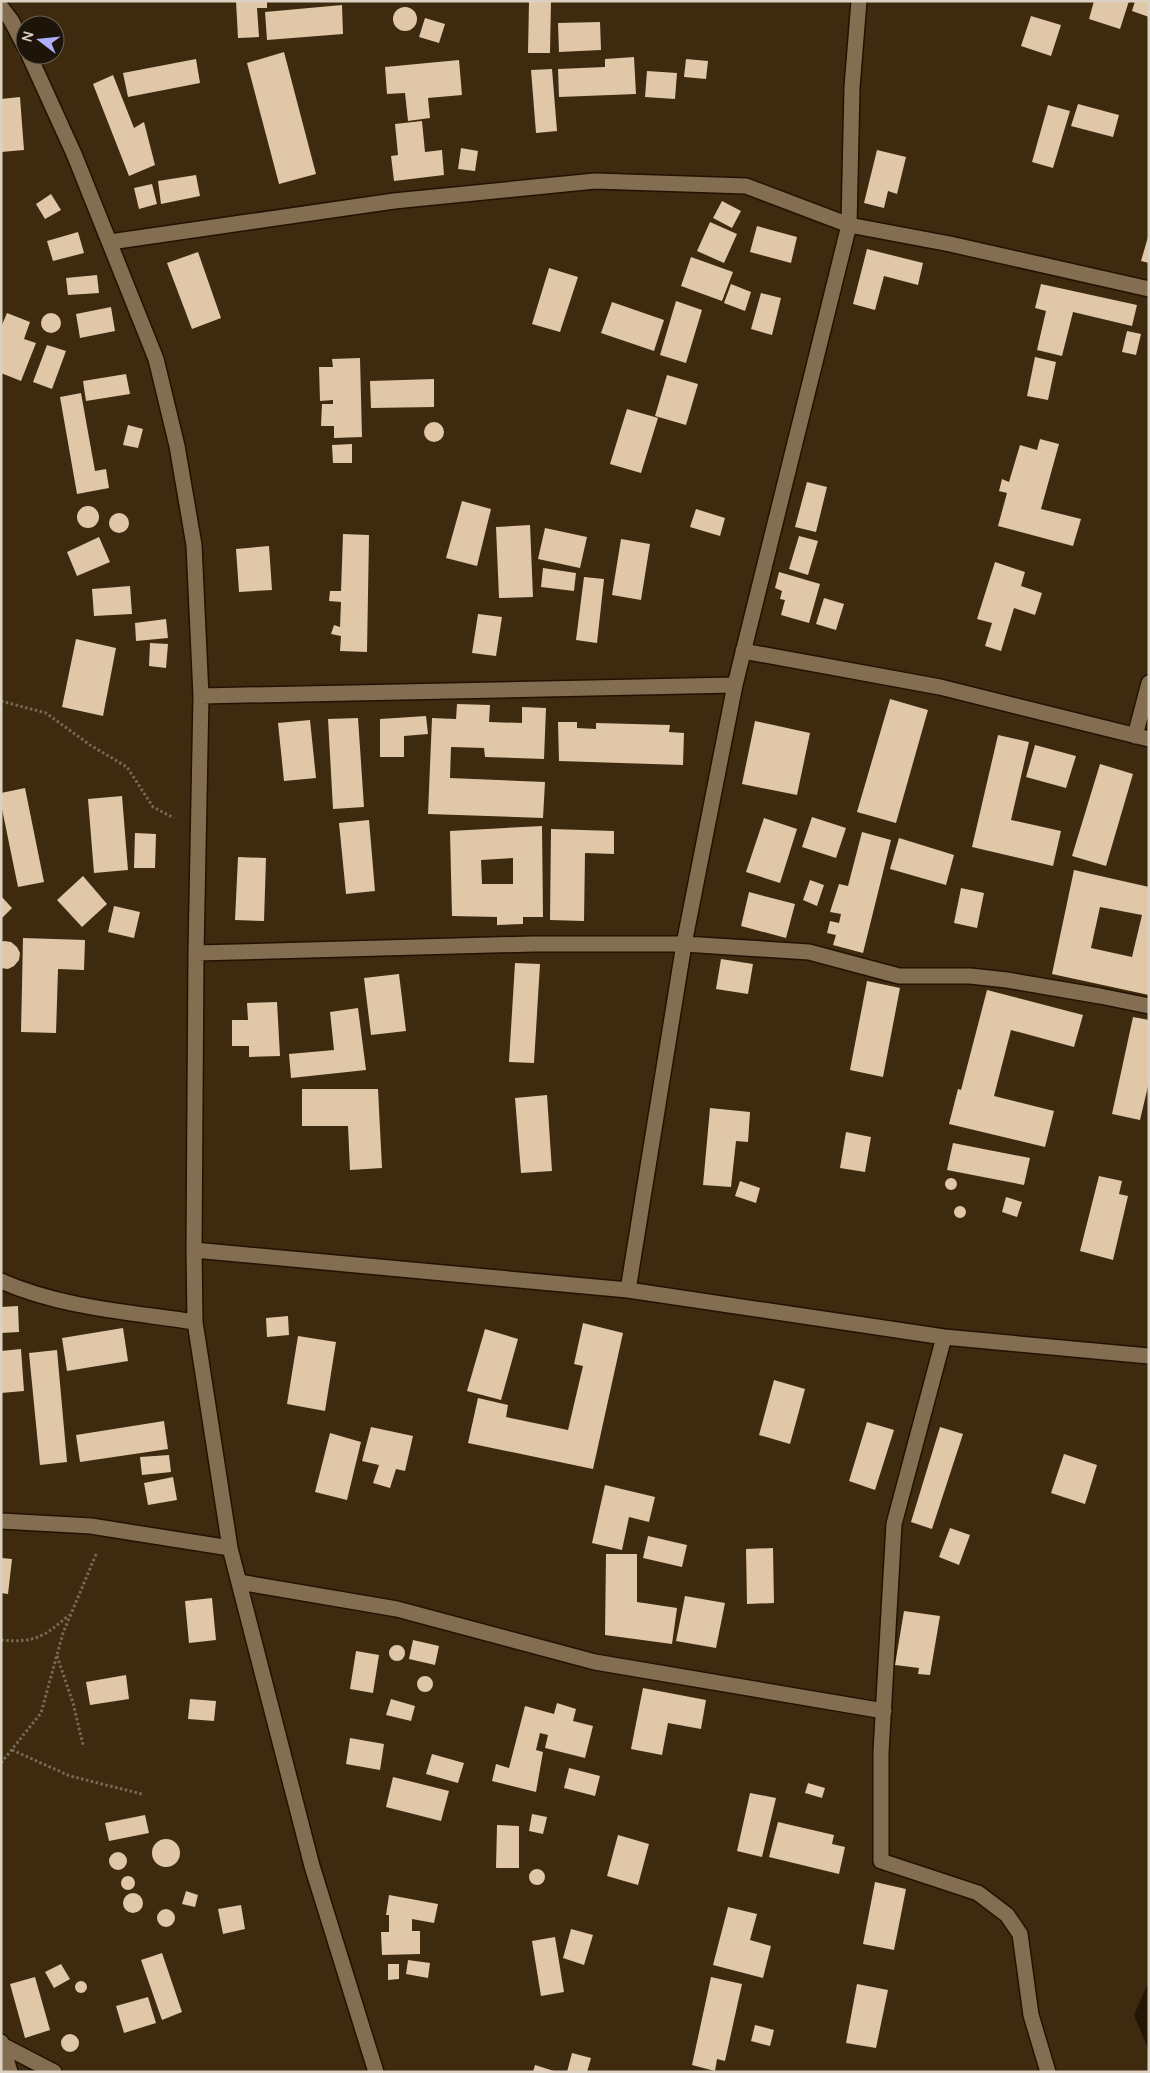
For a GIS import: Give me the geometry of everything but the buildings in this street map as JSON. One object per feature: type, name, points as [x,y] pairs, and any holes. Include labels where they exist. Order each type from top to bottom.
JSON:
[{"type":"street","points":[[628,1290],[684,944],[735,685],[849,225],[852,87],[859,1]]},
{"type":"street","points":[[1,7],[15,28]]},
{"type":"street","points":[[34,65],[110,242],[156,359],[177,446],[194,545],[201,696],[196,952],[195,1322],[230,1548],[238,1582],[312,1866],[376,2072]]},
{"type":"street","points":[[110,242],[394,201],[595,181],[746,186],[849,225],[950,244],[1149,289]]},
{"type":"street","points":[[743,651],[940,687],[1142,738],[1149,683]]},
{"type":"street","points":[[201,696],[735,685]]},
{"type":"street","points":[[196,952],[534,944],[684,944],[809,952],[899,976],[979,977],[1100,996],[1149,1006]]},
{"type":"street","points":[[194,1250],[628,1290],[944,1337],[1149,1356]]},
{"type":"street","points":[[1,1282],[23,1291],[74,1304],[195,1322]]},
{"type":"street","points":[[944,1337],[894,1524],[881,1752],[881,1861],[978,1893],[1007,1915],[1020,1934],[1031,2014],[1048,2072]]},
{"type":"street","points":[[1,1521],[108,1528],[230,1548]]},
{"type":"street","points":[[238,1582],[397,1609],[595,1662],[884,1712]]},
{"type":"street","points":[[2,2043],[10,2072]]},
{"type":"street","points":[[2,2043],[54,2072]]},
{"type":"path","points":[[1,701],[46,713],[90,745],[127,768],[154,807],[198,832]]},
{"type":"path","points":[[1,1764],[41,1713],[62,1633],[108,1528]]},
{"type":"path","points":[[1,1640],[22,1642],[48,1633],[71,1613]]},
{"type":"path","points":[[57,1656],[73,1703],[84,1744]]},
{"type":"path","points":[[12,1750],[70,1776],[142,1794]]},
{"type":"shaded area","points":[[1149,1981],[1149,2051],[1134,2015]]}]
